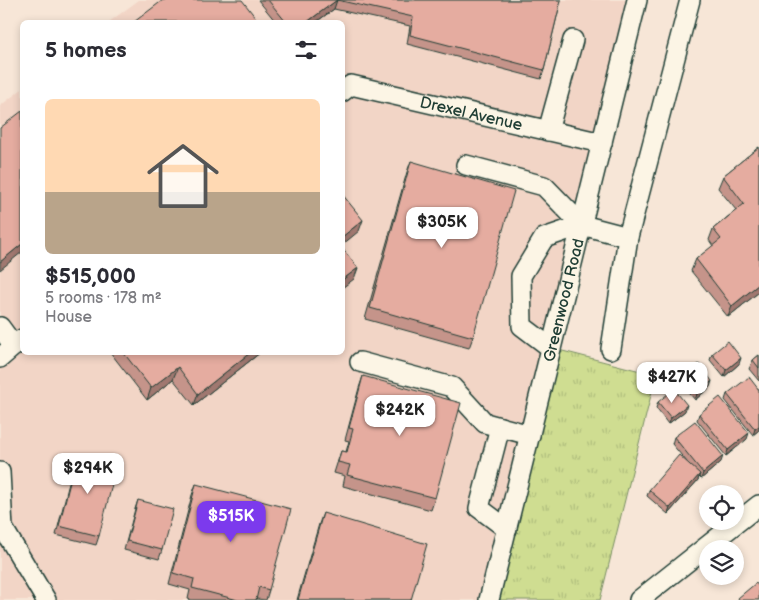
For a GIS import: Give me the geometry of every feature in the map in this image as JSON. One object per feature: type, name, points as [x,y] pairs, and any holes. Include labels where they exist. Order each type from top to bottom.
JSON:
[{"type":"street","name":"Greenwood Road","points":[[489,600],[637,0]]},
{"type":"street","points":[[611,349],[628,237],[690,0]]},
{"type":"street","points":[[548,131],[573,40]]},
{"type":"street","name":"Drexel Avenue","points":[[345,90],[351,85],[602,143]]},
{"type":"street","points":[[466,164],[544,186],[582,226]]},
{"type":"street","points":[[552,348],[522,326],[521,276],[544,238],[582,226],[628,237]]},
{"type":"street","points":[[0,327],[12,348]]},
{"type":"street","points":[[360,362],[452,387],[485,423],[530,435]]},
{"type":"street","points":[[500,427],[479,508],[507,529]]},
{"type":"street","points":[[0,472],[2,518],[46,600]]},
{"type":"street","points":[[639,600],[759,505]]},
{"type":"shaded area","points":[[139,0],[637,0],[488,600],[0,600],[0,106],[20,91],[20,355],[345,355],[345,20],[112,20]]},
{"type":"green space","points":[[551,348],[656,375],[600,600],[490,600]]},
{"type":"building","points":[[163,0],[242,0],[257,20],[137,20]]},
{"type":"building","points":[[268,0],[337,0],[310,20],[284,20]]},
{"type":"building","points":[[337,0],[561,0],[544,70],[410,35],[413,17]]},
{"type":"building","points":[[20,113],[20,246],[0,262],[0,128]]},
{"type":"building","points":[[759,147],[759,284],[732,306],[696,259],[721,239],[713,229],[744,204],[723,176]]},
{"type":"building","points":[[411,161],[514,191],[473,337],[370,308]]},
{"type":"building","points":[[345,198],[363,220],[345,235]]},
{"type":"building","points":[[345,252],[358,268],[345,278]]},
{"type":"building","points":[[728,341],[741,358],[726,370],[712,354]]},
{"type":"building","points":[[125,355],[247,355],[198,394],[178,367],[151,388]]},
{"type":"building","points":[[759,355],[759,368],[753,360]]},
{"type":"building","points":[[699,364],[712,381],[697,394],[683,377]]},
{"type":"building","points":[[363,376],[461,403],[435,498],[347,475],[350,465],[338,462],[341,451],[347,452],[353,429],[349,428]]},
{"type":"building","points":[[749,377],[759,390],[759,426],[755,429],[727,394]]},
{"type":"building","points":[[674,389],[687,405],[671,418],[658,402]]},
{"type":"building","points":[[720,397],[749,433],[728,450],[699,414]]},
{"type":"building","points":[[695,421],[723,456],[703,473],[674,437]]},
{"type":"building","points":[[77,454],[117,465],[99,536],[59,526]]},
{"type":"building","points":[[679,455],[700,474],[670,508],[649,490]]},
{"type":"building","points":[[196,484],[291,509],[269,590],[259,587],[256,600],[238,600],[192,588],[194,579],[173,573]]},
{"type":"building","points":[[138,500],[173,509],[162,550],[127,541]]},
{"type":"building","points":[[323,513],[427,544],[411,600],[298,600]]},
{"type":"building","points":[[756,583],[759,587],[759,600],[739,600],[738,598]]}]
